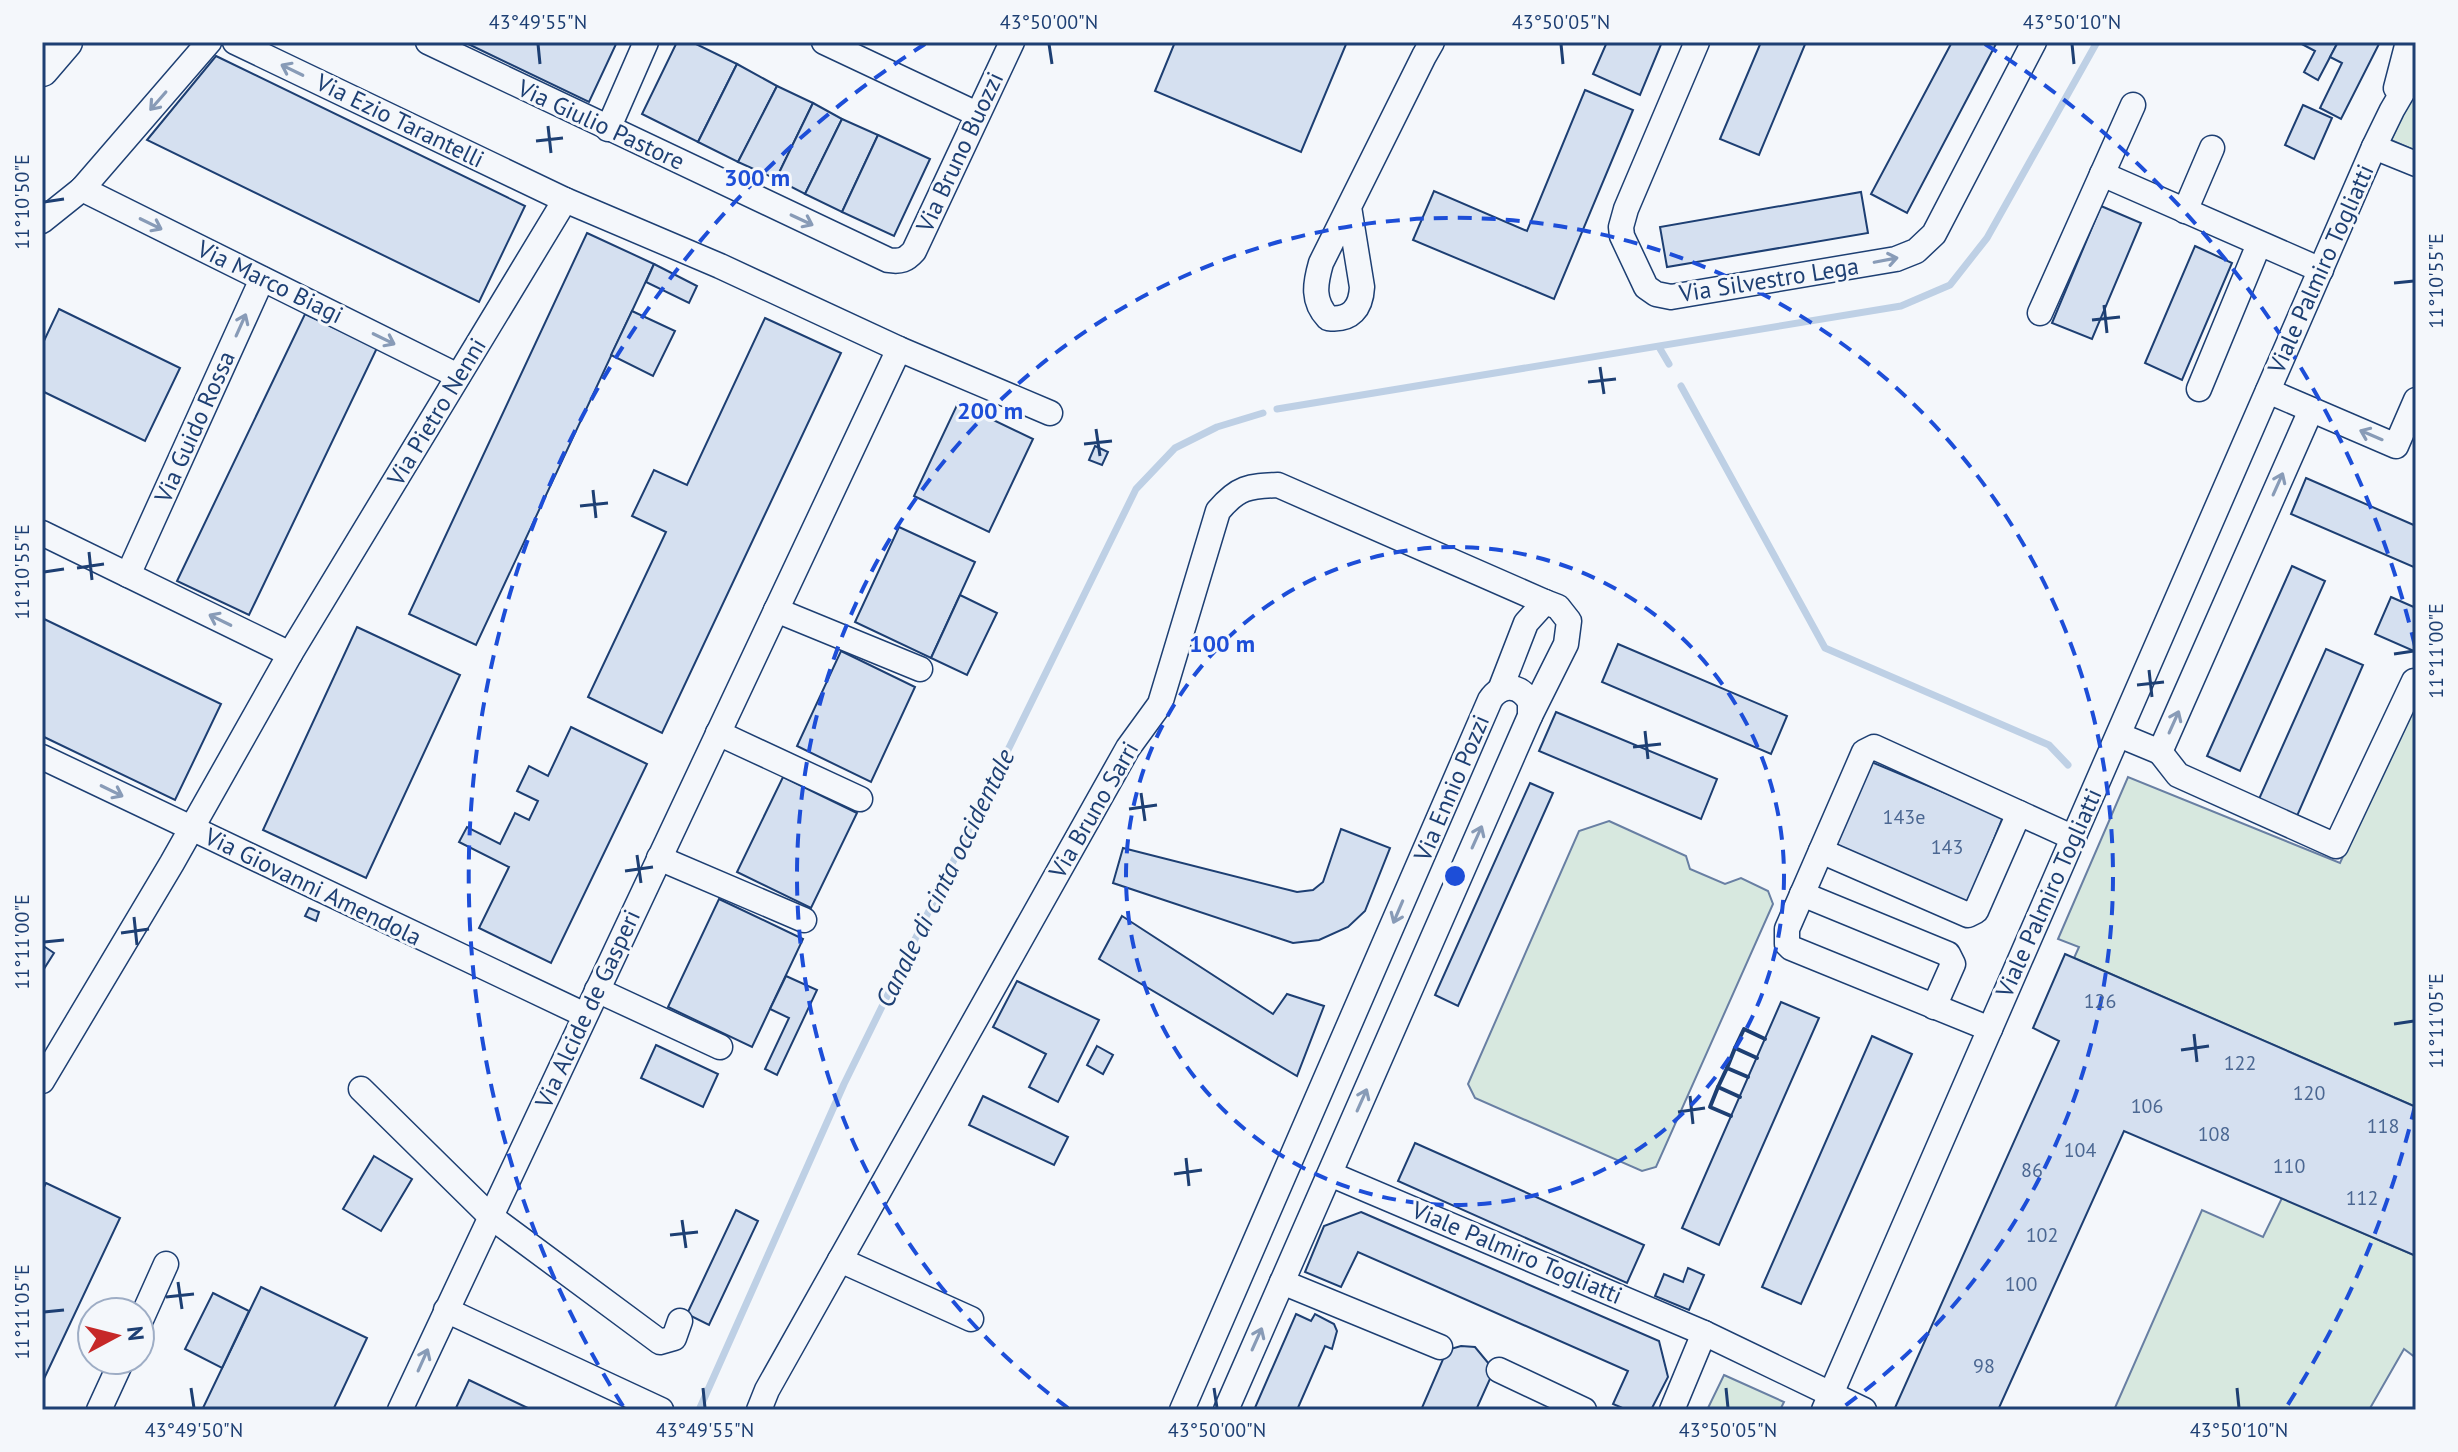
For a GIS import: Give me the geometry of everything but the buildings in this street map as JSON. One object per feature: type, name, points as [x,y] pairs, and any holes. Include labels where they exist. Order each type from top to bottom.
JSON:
[{"type":"main road","points":[[42,70],[66,42]]},
{"type":"street","points":[[42,221],[82,189],[209,42]]},
{"type":"street","name":"Via Ezio Tarantelli","points":[[235,42],[565,200]]},
{"type":"street","name":"Via Giulio Pastore","points":[[428,42],[888,260],[907,260]]},
{"type":"street","points":[[608,129],[646,42]]},
{"type":"street","points":[[824,42],[977,114]]},
{"type":"street","name":"Via Bruno Buozzi","points":[[907,260],[914,251],[1012,42]]},
{"type":"street","points":[[1349,207],[1432,42]]},
{"type":"street","name":"Via Silvestro Lega","points":[[1697,42],[1621,227],[1622,236],[1646,287],[1656,294],[1671,297],[1896,259],[1916,251],[1934,234],[2034,42]]},
{"type":"street","name":"Viale Palmiro Togliatti","points":[[2392,110],[2408,42]]},
{"type":"street","name":"Viale Palmiro Togliatti","points":[[1330,1174],[1704,1333],[1828,1402],[2374,147],[2416,69]]},
{"type":"street","points":[[2040,313],[2133,105]]},
{"type":"street","name":"Viale Palmiro Togliatti","points":[[2374,147],[2416,164]]},
{"type":"street","points":[[2185,211],[2212,148]]},
{"type":"street","points":[[2102,174],[2321,270]]},
{"type":"street","name":"Via Marco Biagi","points":[[82,189],[458,376]]},
{"type":"street","points":[[565,200],[1050,413]]},
{"type":"street","name":"Via Pietro Nenni","points":[[45,1072],[191,829],[290,654],[565,200]]},
{"type":"street","points":[[2199,389],[2259,244]]},
{"type":"street","name":"Via Guido Rossa","points":[[128,575],[262,279]]},
{"type":"street","name":"Via Alcide de Gasperi","points":[[400,1410],[899,349]]},
{"type":"street","name":"Viale Palmiro Togliatti","points":[[2268,391],[2396,446],[2416,400]]},
{"type":"street","points":[[2160,752],[2311,410]]},
{"type":"street","name":"Via Bruno Sarri","points":[[759,1410],[767,1390],[1128,748],[1160,704],[1218,511],[1230,497],[1249,486],[1278,485],[1545,602]]},
{"type":"street","points":[[42,533],[290,654]]},
{"type":"street","points":[[1500,690],[1526,623],[1545,602],[1558,607],[1569,621],[1566,644],[1530,716]]},
{"type":"street","points":[[776,610],[920,669]]},
{"type":"street","points":[[2119,735],[2160,752],[2178,775],[2336,846],[2416,682]]},
{"type":"street","name":"Via Ennio Pozzi","points":[[1182,1410],[1490,700],[1500,690],[1514,688],[1526,695],[1530,702],[1530,716],[1226,1410]]},
{"type":"street","points":[[718,733],[860,799]]},
{"type":"street","points":[[1990,1029],[1791,948],[1787,944],[1787,929],[1802,894],[1868,748],[1874,747],[2074,838]]},
{"type":"street","name":"Via Giovanni Amendola","points":[[42,757],[585,1015]]},
{"type":"street","points":[[1821,851],[1968,915],[1976,911],[2019,813]]},
{"type":"street","points":[[659,858],[804,920]]},
{"type":"street","points":[[1802,894],[1948,954],[1953,964],[1934,1007]]},
{"type":"street","points":[[597,990],[720,1047]]},
{"type":"street","points":[[361,1089],[490,1216],[660,1342],[674,1338],[680,1321]]},
{"type":"street","points":[[840,1260],[971,1319]]},
{"type":"street","points":[[152,1296],[166,1264]]},
{"type":"street","points":[[1282,1282],[1440,1347]]},
{"type":"street","points":[[446,1310],[661,1410]]},
{"type":"street","points":[[1672,1410],[1704,1333]]},
{"type":"street","points":[[1499,1370],[1584,1410]]},
{"type":"street","points":[[99,1410],[115,1376]]},
{"type":"street","points":[[1828,1402],[1864,1410]]},
{"type":"shaded area","points":[[2416,87],[2416,151],[2391,140]]},
{"type":"shaded area","points":[[2416,698],[2416,1107],[2074,958],[2079,947],[2058,939],[2128,777],[2340,863]]},
{"type":"shaded area","points":[[1609,821],[1686,856],[1690,869],[1725,884],[1741,878],[1768,891],[1773,904],[1656,1167],[1642,1171],[1475,1098],[1468,1084],[1579,831]]},
{"type":"shaded area","points":[[2282,1198],[2416,1256],[2416,1358],[2404,1349],[2369,1410],[2114,1410],[2202,1210],[2263,1237]]},
{"type":"shaded area","points":[[1724,1375],[1784,1402],[1780,1410],[1707,1410]]},
{"type":"waterway","name":"Canale di cinta occidentale","points":[[1277,409],[1901,306],[1950,285],[1987,238],[2097,42]]},
{"type":"waterway","points":[[1659,347],[1669,364]]},
{"type":"waterway","points":[[1681,386],[1825,648],[2049,745],[2068,765]]},
{"type":"waterway","name":"Canale di cinta occidentale","points":[[699,1410],[844,1084],[1136,489],[1175,448],[1217,427],[1263,413]]},
{"type":"wall","points":[[1757,1058],[1735,1048],[1744,1029],[1765,1039]]},
{"type":"wall","points":[[1735,1048],[1727,1068],[1748,1077]]},
{"type":"wall","points":[[1727,1068],[1718,1087],[1740,1097]]},
{"type":"wall","points":[[1718,1087],[1710,1107],[1731,1116]]}]
